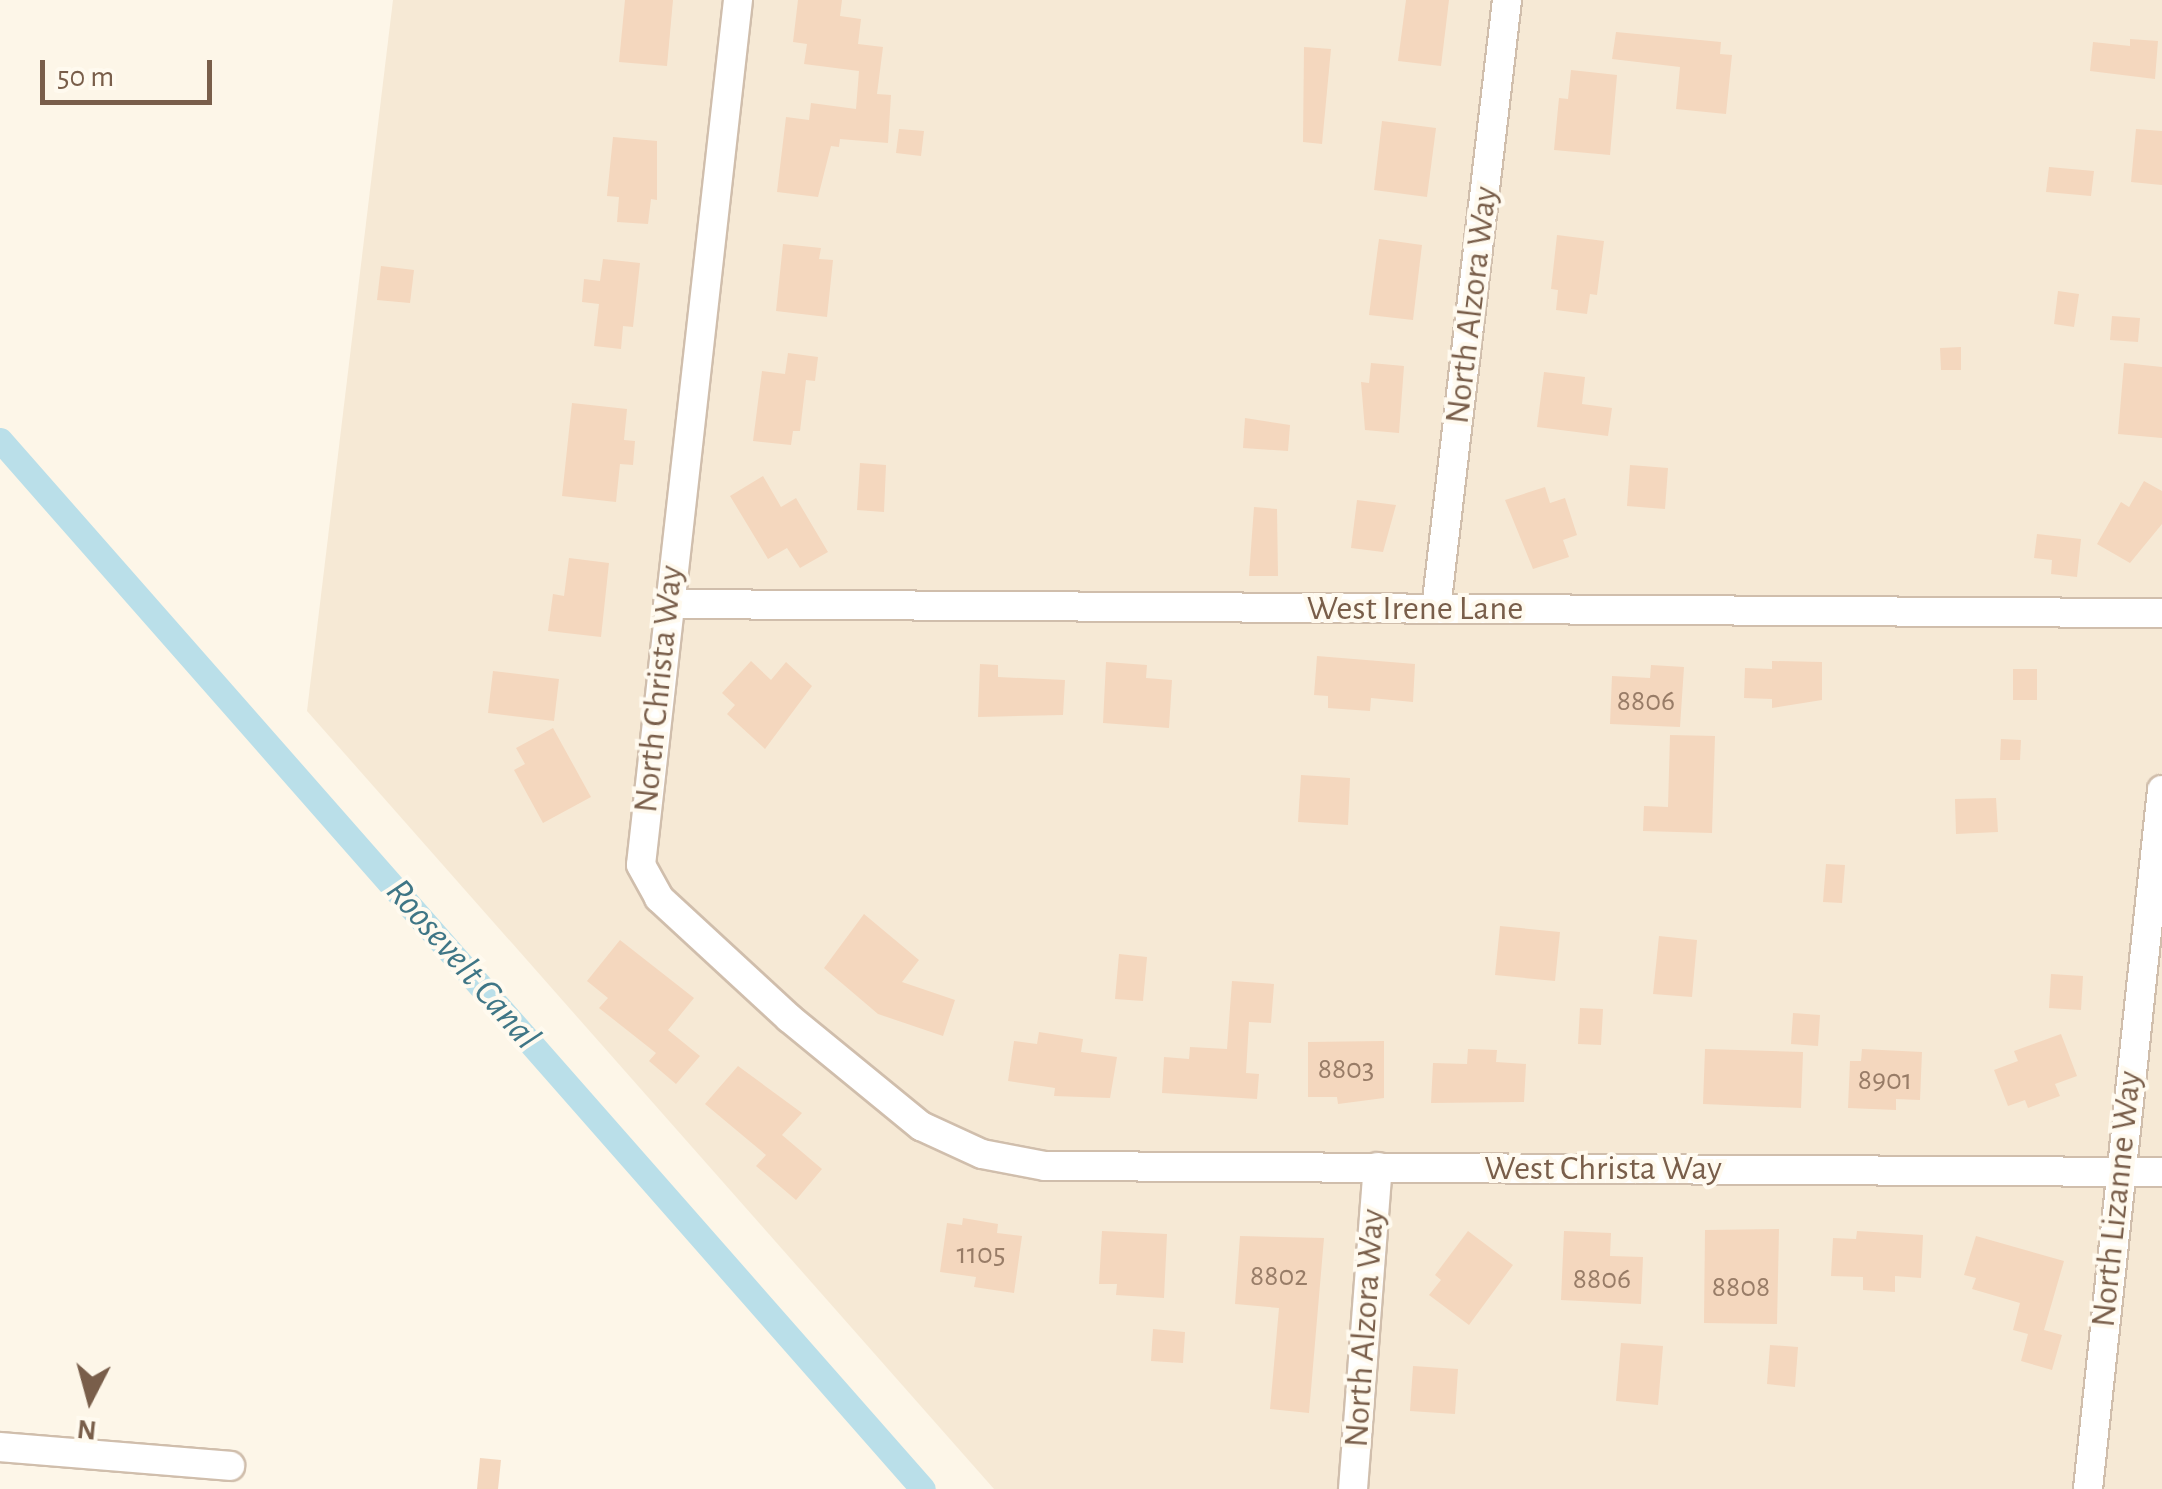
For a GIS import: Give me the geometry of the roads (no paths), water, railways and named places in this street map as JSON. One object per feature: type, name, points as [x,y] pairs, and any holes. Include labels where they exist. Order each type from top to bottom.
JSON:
[{"type":"street","name":"North Christa Way","points":[[738,0],[640,865],[659,898],[789,1018],[921,1126],[982,1154],[1044,1166]]},
{"type":"street","name":"North Alzora Way","points":[[1436,610],[1507,0]]},
{"type":"street","name":"West Irene Lane","points":[[668,604],[2162,613]]},
{"type":"street","name":"North Lizanne Way","points":[[2088,1489],[2118,1172],[2162,790]]},
{"type":"street","name":"West Christa Way","points":[[1044,1166],[2162,1172]]},
{"type":"street","name":"North Alzora Way","points":[[1353,1489],[1378,1167]]},
{"type":"street","points":[[0,1446],[230,1466]]},
{"type":"waterway","name":"Roosevelt Canal","points":[[0,440],[923,1489]]}]
